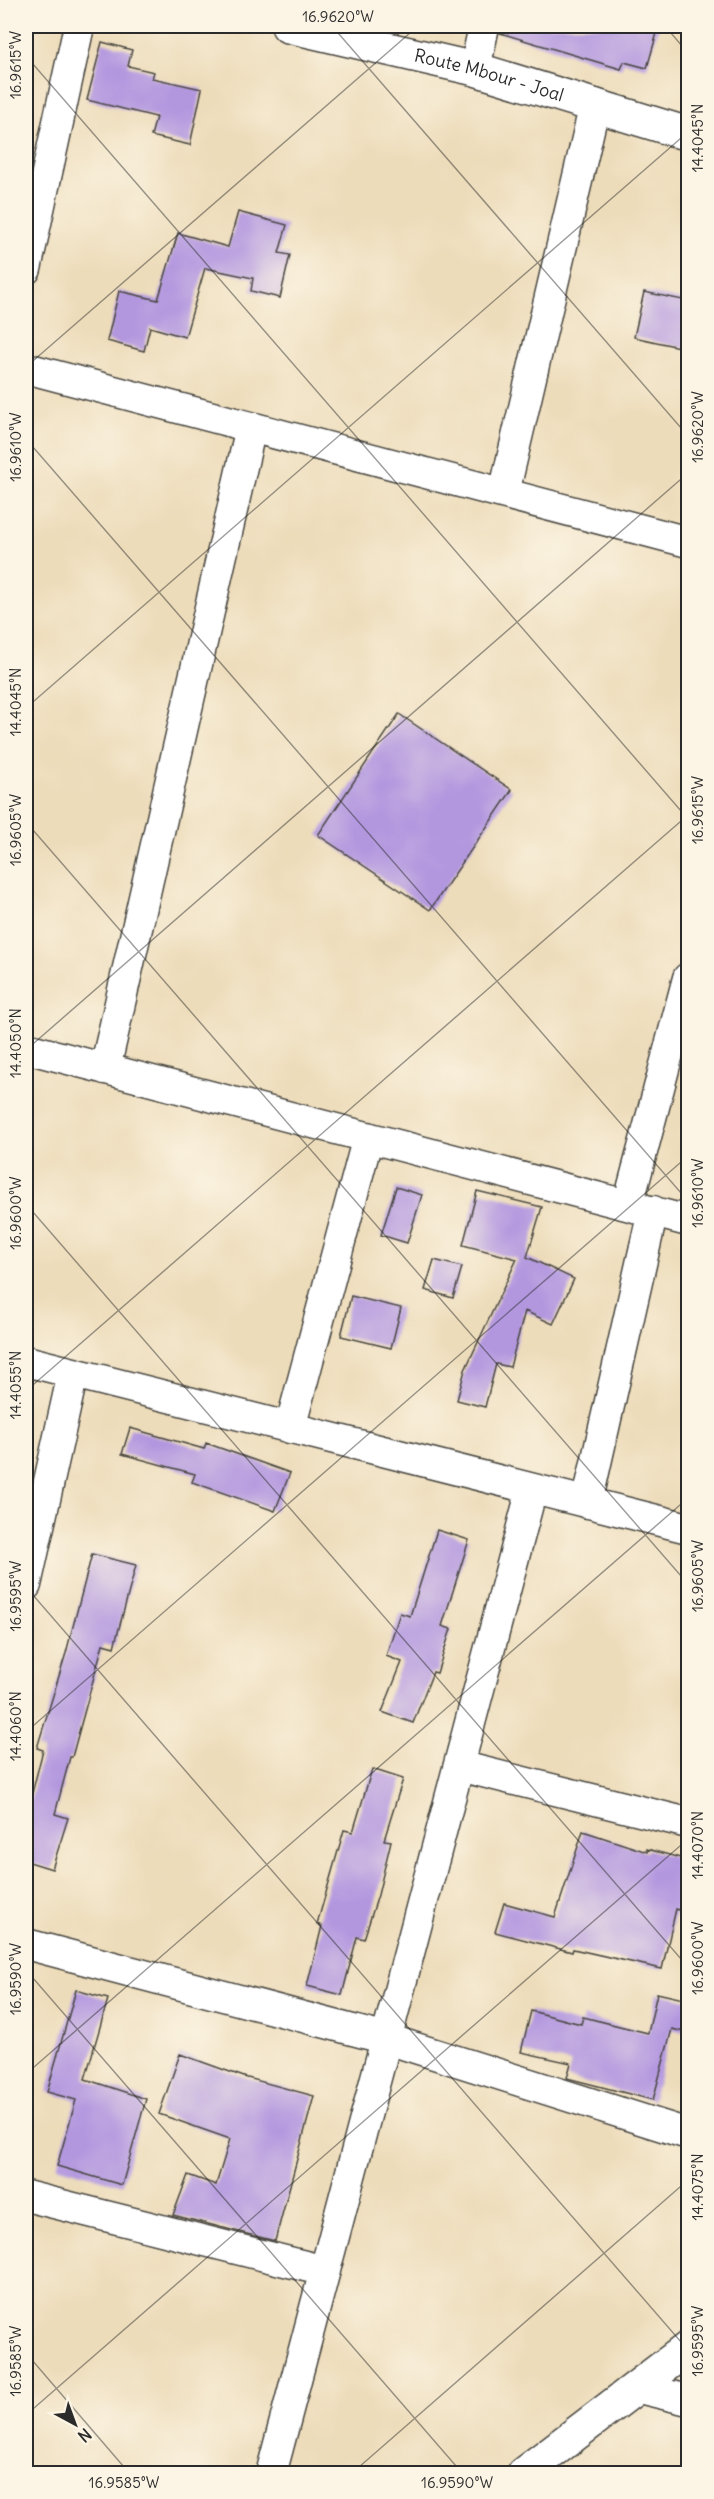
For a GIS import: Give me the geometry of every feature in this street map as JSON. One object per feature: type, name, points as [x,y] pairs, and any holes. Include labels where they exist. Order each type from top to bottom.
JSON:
[{"type":"main road","name":"Route Mbour - Joal","points":[[288,26],[475,69],[688,134]]},
{"type":"main road","points":[[523,2474],[639,2388],[688,2348]]},
{"type":"street","points":[[26,269],[79,26]]},
{"type":"street","points":[[475,69],[484,26]]},
{"type":"street","points":[[504,493],[595,104]]},
{"type":"street","points":[[26,368],[688,542]]},
{"type":"street","points":[[105,1069],[250,427]]},
{"type":"street","points":[[587,1503],[641,1208],[688,978]]},
{"type":"street","points":[[26,1048],[688,1221]]},
{"type":"street","points":[[290,1428],[368,1137]]},
{"type":"street","points":[[26,1361],[688,1528]]},
{"type":"street","points":[[26,1585],[73,1373]]},
{"type":"street","points":[[271,2474],[532,1489]]},
{"type":"street","points":[[459,1766],[688,1823]]},
{"type":"street","points":[[26,1944],[387,2038],[688,2134]]},
{"type":"street","points":[[26,2196],[325,2271]]},
{"type":"street","points":[[639,2388],[688,2400]]},
{"type":"building","points":[[501,26],[659,26],[647,68],[624,62],[621,69],[500,33]]},
{"type":"building","points":[[102,42],[132,50],[128,66],[154,72],[152,78],[202,89],[190,145],[151,136],[156,117],[87,100]]},
{"type":"building","points":[[238,212],[287,225],[279,253],[290,255],[280,298],[251,291],[253,278],[205,268],[185,337],[150,327],[144,351],[107,341],[119,291],[158,300],[178,233],[228,247]]},
{"type":"building","points":[[644,292],[688,301],[688,349],[634,337]]},
{"type":"building","points":[[399,714],[512,790],[430,910],[318,835]]},
{"type":"building","points":[[396,1187],[422,1195],[407,1243],[381,1235]]},
{"type":"building","points":[[477,1191],[542,1207],[527,1257],[574,1279],[553,1324],[525,1311],[510,1367],[496,1364],[485,1407],[457,1400],[465,1370],[517,1259],[463,1245]]},
{"type":"building","points":[[434,1260],[462,1267],[453,1298],[425,1290]]},
{"type":"building","points":[[351,1296],[401,1308],[391,1348],[341,1336]]},
{"type":"building","points":[[130,1428],[204,1449],[206,1443],[290,1473],[275,1511],[192,1482],[195,1474],[122,1454]]},
{"type":"building","points":[[437,1530],[469,1540],[442,1626],[451,1629],[437,1673],[433,1672],[413,1723],[382,1712],[402,1662],[386,1656],[400,1613],[410,1616]]},
{"type":"building","points":[[92,1554],[136,1565],[114,1647],[103,1644],[72,1757],[70,1757],[55,1814],[68,1818],[52,1869],[26,1861],[26,1817],[43,1750],[37,1748],[66,1653]]},
{"type":"building","points":[[372,1769],[403,1779],[384,1840],[391,1841],[378,1895],[364,1939],[357,1937],[342,1995],[307,1986],[322,1926],[317,1924],[344,1830],[353,1832]]},
{"type":"building","points":[[583,1831],[647,1852],[647,1849],[688,1860],[688,1876],[679,1910],[676,1909],[662,1969],[573,1949],[572,1952],[495,1932],[504,1903],[555,1917]]},
{"type":"building","points":[[76,1990],[108,1999],[85,2079],[146,2099],[122,2185],[57,2166],[76,2100],[47,2092]]},
{"type":"building","points":[[657,1993],[688,2000],[688,2033],[672,2029],[653,2100],[567,2078],[571,2063],[521,2052],[531,2011],[581,2024],[583,2017],[648,2033]]},
{"type":"building","points":[[180,2054],[244,2077],[314,2096],[275,2241],[173,2215],[188,2175],[216,2185],[230,2139],[159,2114]]}]
